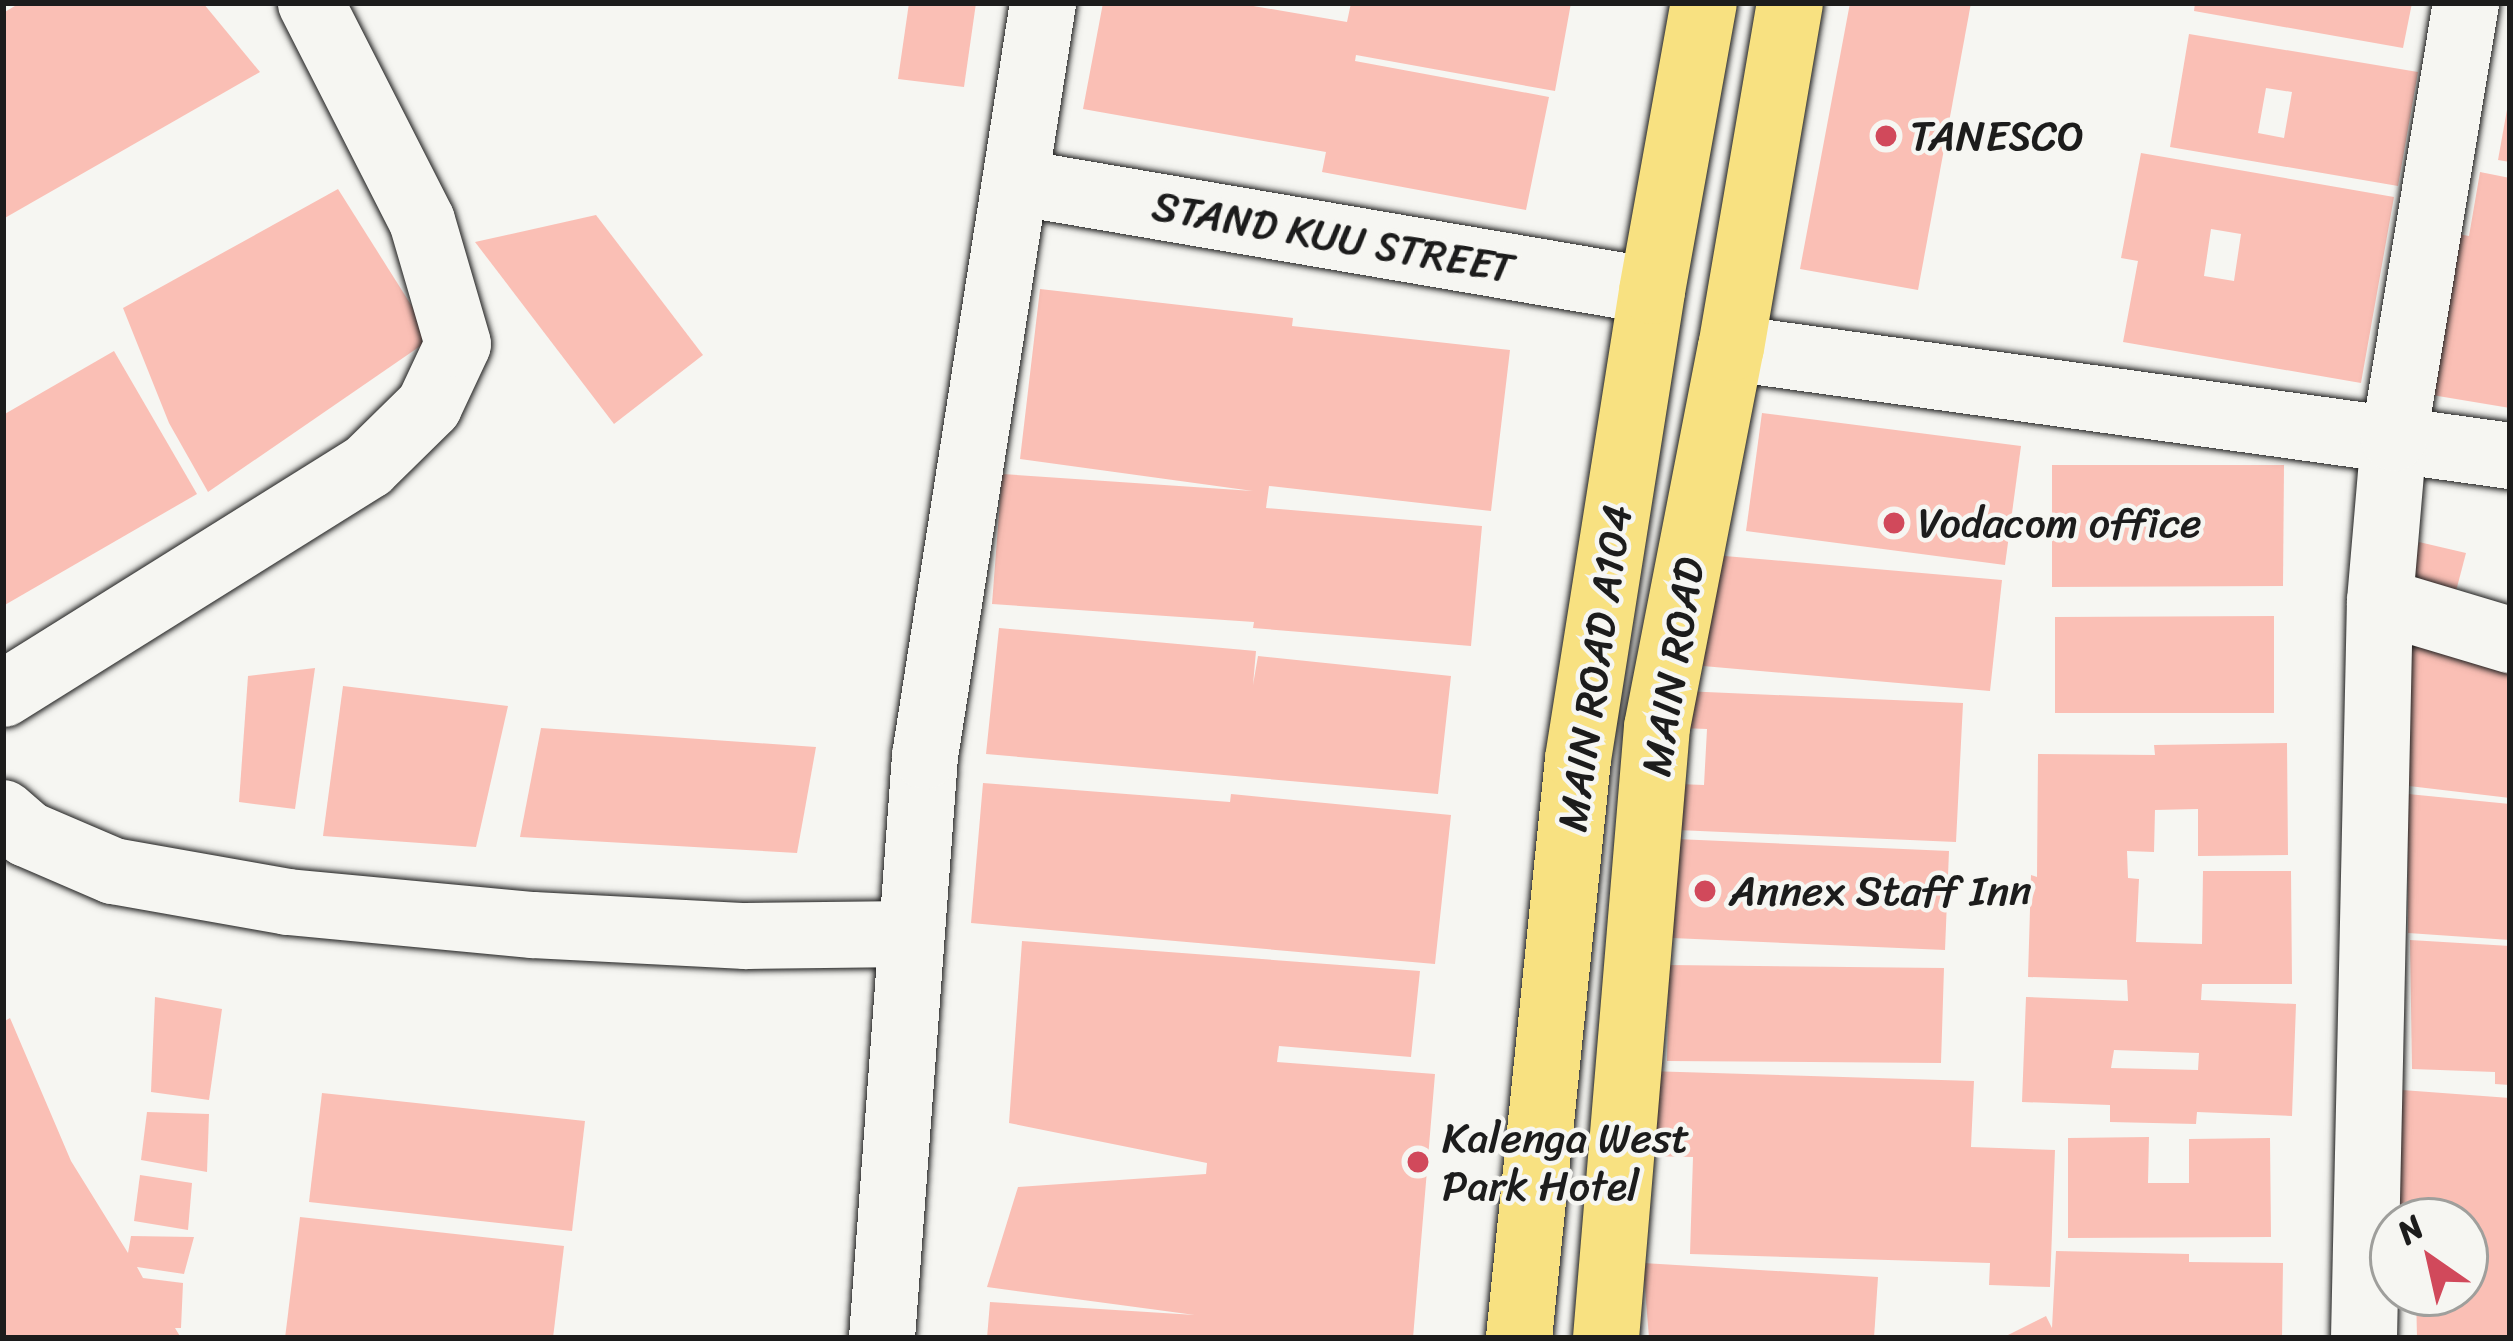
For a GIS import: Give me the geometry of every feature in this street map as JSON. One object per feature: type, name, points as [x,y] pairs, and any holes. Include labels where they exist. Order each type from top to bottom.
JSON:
[{"type":"highway","name":"MAIN ROAD A104","points":[[1519,1338],[1578,759],[1652,291],[1704,3]]},
{"type":"highway","name":"MAIN ROAD","points":[[1606,1338],[1657,727],[1731,348],[1790,3]]},
{"type":"street","points":[[3,694],[368,466],[428,406],[458,344],[422,221],[310,3]]},
{"type":"street","points":[[882,1338],[925,756],[1042,3]]},
{"type":"street","points":[[2364,1338],[2380,602],[2394,438],[2466,3]]},
{"type":"street","name":"STAND KUU STREET","points":[[1015,182],[1652,291]]},
{"type":"street","points":[[1731,348],[2510,456]]},
{"type":"street","points":[[2380,602],[2510,640]]},
{"type":"street","points":[[3,813],[27,834],[113,871],[288,902],[627,930],[746,936],[909,934]]},
{"type":"building","points":[[20,3],[203,3],[260,72],[3,219],[3,13]]},
{"type":"building","points":[[909,3],[976,3],[964,87],[898,79]]},
{"type":"building","points":[[1103,3],[1236,3],[1347,22],[1351,3],[1571,3],[1555,91],[1356,55],[1355,61],[1549,97],[1526,210],[1322,172],[1326,152],[1083,109]]},
{"type":"building","name":"TANESCO","points":[[1850,3],[1971,3],[1918,290],[1800,269]]},
{"type":"building","points":[[2195,3],[2412,3],[2403,48],[2194,11]]},
{"type":"building","points":[[2189,34],[2418,72],[2398,186],[2170,147]],"holes":[[[2266,88],[2292,92],[2284,138],[2258,133]]]},
{"type":"building","points":[[2510,104],[2510,162],[2498,160]]},
{"type":"building","points":[[2141,153],[2394,197],[2361,383],[2123,342],[2138,261],[2121,258]],"holes":[[[2211,229],[2241,234],[2234,281],[2204,276]]]},
{"type":"building","points":[[2480,172],[2510,178],[2510,408],[2420,393],[2458,234],[2469,236]]},
{"type":"building","points":[[338,189],[432,338],[208,492],[169,423],[123,308]]},
{"type":"building","points":[[596,215],[703,355],[614,424],[475,242]]},
{"type":"building","points":[[1040,289],[1293,318],[1292,326],[1510,350],[1491,511],[1269,486],[1266,508],[1482,526],[1471,646],[1253,628],[1254,622],[992,604],[1002,474],[1253,491],[1020,459]]},
{"type":"building","points":[[114,351],[197,494],[3,606],[3,415]]},
{"type":"building","points":[[1762,413],[2021,446],[2005,565],[1746,531]]},
{"type":"building","points":[[2052,465],[2284,465],[2283,586],[2052,587]]},
{"type":"building","points":[[2419,542],[2466,553],[2455,595],[2409,584]]},
{"type":"building","points":[[1713,555],[2002,580],[1990,691],[1703,666]]},
{"type":"building","points":[[2274,616],[2274,713],[2055,713],[2055,617]]},
{"type":"building","points":[[999,628],[1256,651],[1253,685],[1258,656],[1451,676],[1438,794],[986,754]]},
{"type":"building","points":[[2404,637],[2510,654],[2510,798],[2409,786]]},
{"type":"building","points":[[315,668],[295,809],[239,802],[248,676]]},
{"type":"building","points":[[343,686],[508,706],[476,847],[323,836]]},
{"type":"building","points":[[1683,691],[1963,703],[1956,842],[1677,830],[1678,784],[1704,785],[1707,729],[1681,728]]},
{"type":"building","points":[[541,728],[816,747],[797,853],[520,837]]},
{"type":"building","points":[[2287,743],[2288,855],[2198,856],[2198,809],[2155,810],[2154,852],[2127,851],[2128,878],[2139,879],[2136,942],[2202,944],[2203,871],[2291,871],[2292,984],[2202,984],[2201,1000],[2296,1004],[2292,1116],[2197,1112],[2196,1124],[2110,1122],[2110,1105],[2022,1102],[2026,997],[2128,1001],[2127,980],[2028,977],[2031,875],[2037,877],[2038,754],[2155,755],[2154,745]],"holes":[[[2114,1050],[2199,1053],[2198,1070],[2111,1068]]]},
{"type":"building","points":[[983,783],[1230,802],[1231,794],[1451,815],[1435,964],[971,923]]},
{"type":"building","points":[[2408,794],[2510,804],[2510,940],[2408,933]]},
{"type":"building","points":[[1676,839],[1949,851],[1945,950],[1672,938]]},
{"type":"building","points":[[2410,940],[2510,946],[2510,1085],[2495,1084],[2495,1072],[2412,1069]]},
{"type":"building","points":[[1022,941],[1420,971],[1411,1057],[1279,1046],[1277,1062],[1435,1074],[1413,1338],[987,1338],[990,1302],[1195,1315],[987,1287],[1018,1187],[1206,1174],[1207,1163],[1009,1123]]},
{"type":"building","points":[[1669,965],[1944,968],[1941,1063],[1667,1061]]},
{"type":"building","points":[[155,997],[222,1009],[209,1100],[151,1092]]},
{"type":"building","points":[[10,1018],[71,1161],[128,1253],[131,1236],[194,1237],[184,1274],[137,1267],[143,1278],[183,1283],[181,1328],[175,1328],[181,1338],[3,1338],[3,1022]]},
{"type":"building","points":[[1647,1071],[1974,1081],[1971,1147],[2055,1150],[2050,1287],[1989,1285],[1990,1263],[1690,1254],[1693,1157],[1645,1156]]},
{"type":"building","points":[[2402,1090],[2510,1098],[2510,1338],[2417,1338],[2417,1317],[2489,1317],[2489,1197],[2400,1197]]},
{"type":"building","points":[[322,1093],[585,1121],[572,1231],[309,1202]]},
{"type":"building","points":[[147,1112],[209,1114],[207,1172],[141,1160]]},
{"type":"building","points":[[2149,1137],[2148,1183],[2189,1183],[2189,1139],[2270,1138],[2271,1237],[2068,1238],[2068,1138]]},
{"type":"building","points":[[140,1175],[192,1183],[188,1230],[134,1221]]},
{"type":"building","points":[[300,1217],[564,1246],[553,1338],[285,1338]]},
{"type":"building","points":[[2056,1251],[2189,1254],[2189,1262],[2283,1263],[2282,1338],[2002,1338],[2046,1316],[2052,1328]]},
{"type":"building","points":[[1643,1263],[1878,1277],[1874,1338],[1649,1338]]},
{"type":"place","name":"TANESCO","points":[[1886,136]]},
{"type":"place","name":"Vodacom office","points":[[1894,523]]},
{"type":"place","name":"Annex Staff Inn","points":[[1705,891]]},
{"type":"place","name":"Kalenga West Park Hotel","points":[[1418,1162]]}]
